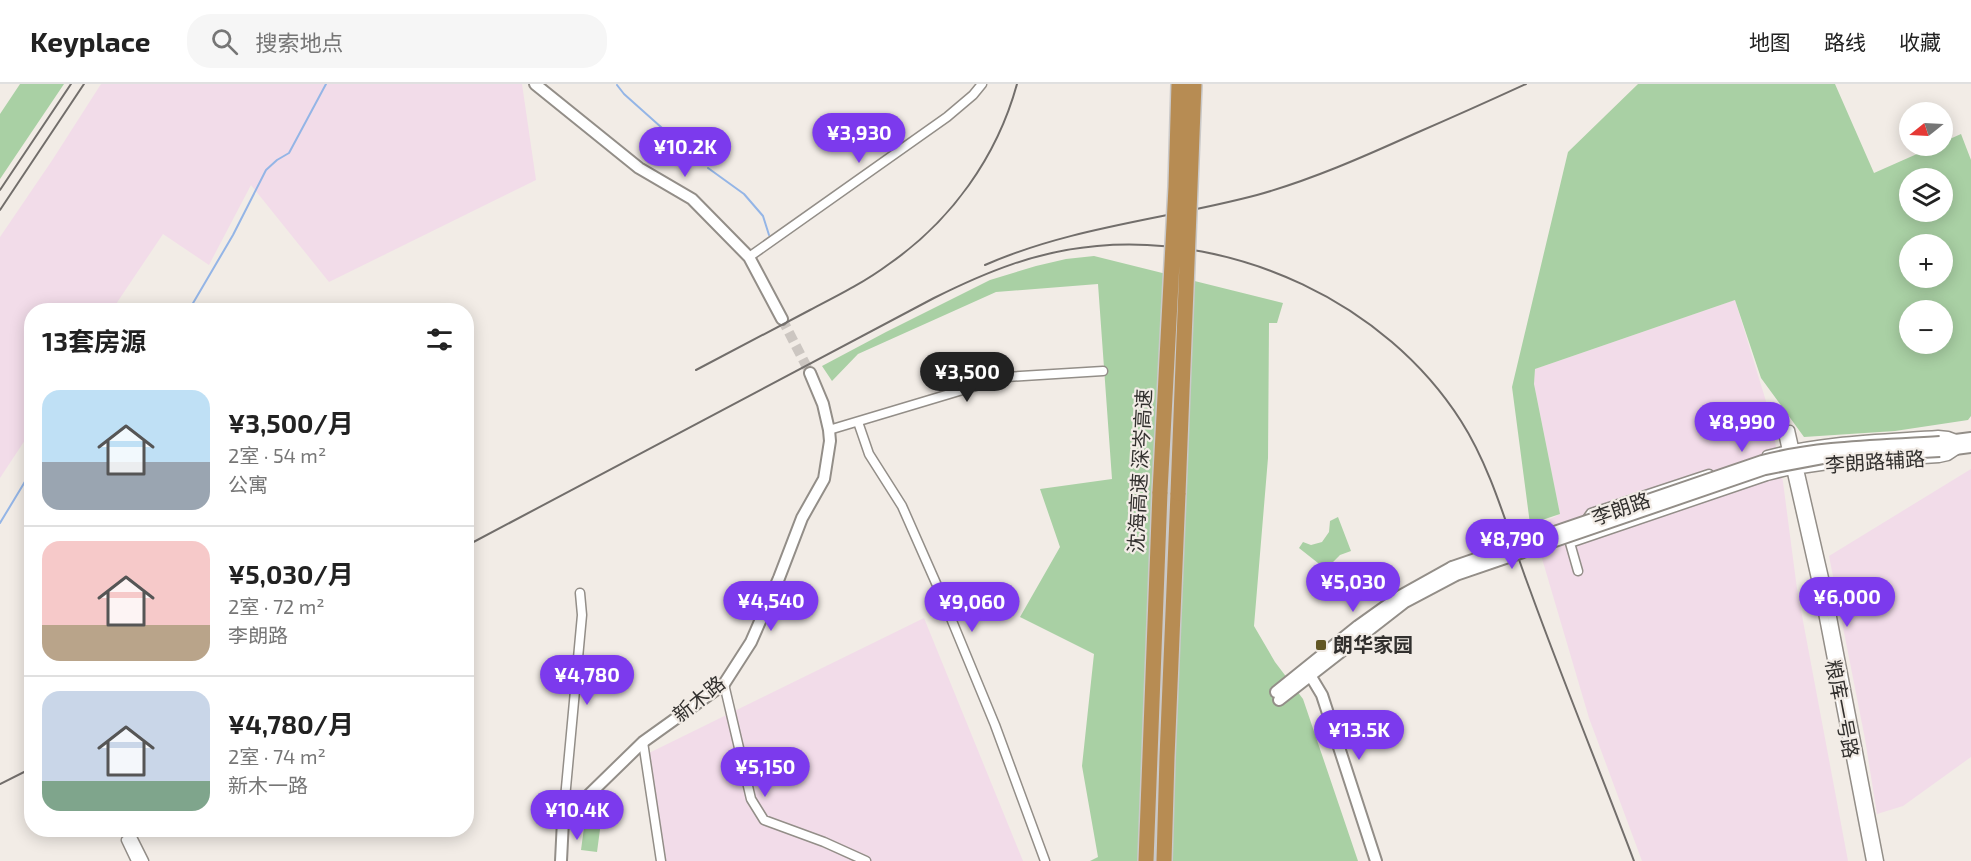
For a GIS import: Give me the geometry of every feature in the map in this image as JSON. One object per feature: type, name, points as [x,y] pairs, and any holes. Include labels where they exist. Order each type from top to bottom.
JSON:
[{"type":"highway","name":"沈海高速 深岑高速","points":[[1146,861],[1179,84]]},
{"type":"highway","name":"沈海高速 深岑高速","points":[[1164,861],[1194,84]]},
{"type":"street","points":[[535,84],[639,168],[692,199],[749,257],[782,319]]},
{"type":"street","points":[[749,257],[947,117],[973,95],[982,84]]},
{"type":"street","points":[[829,430],[1006,377],[1103,371]]},
{"type":"street","name":"新木路","points":[[563,820],[643,742],[724,684],[751,642],[802,518],[824,479],[830,441],[829,430],[823,404],[810,373]]},
{"type":"street","points":[[858,422],[869,454],[902,506],[943,599],[996,725],[1045,861]]},
{"type":"street","name":"李朗路辅路","points":[[1938,435],[1948,436],[1965,444],[1948,456],[1939,458],[1828,465],[1767,476],[1570,543],[1591,513],[1762,456],[1790,449],[1851,441],[1938,435]]},
{"type":"street","name":"李朗路","points":[[1454,571],[1405,602],[1307,678],[1277,696],[1358,626],[1400,596],[1454,571],[1765,469],[1828,457],[1965,444]]},
{"type":"street","name":"粮库一号路","points":[[1790,449],[1827,591],[1879,861]]},
{"type":"street","name":"粮库一号路","points":[[1795,470],[1871,861]]},
{"type":"street","points":[[1570,543],[1578,571]]},
{"type":"street","points":[[561,861],[582,615],[579,593]]},
{"type":"street","points":[[1307,678],[1318,699],[1370,861]]},
{"type":"street","points":[[1307,678],[1322,695],[1376,861]]},
{"type":"street","points":[[724,684],[751,799],[764,820],[824,842],[866,861]]},
{"type":"street","points":[[643,742],[661,861]]},
{"type":"street","points":[[136,861],[129,839],[144,861]]},
{"type":"shaded area","points":[[101,84],[522,84],[536,180],[329,282],[251,185],[209,265],[163,234],[117,303],[24,303],[24,442],[0,478],[0,237]]},
{"type":"shaded area","points":[[1735,300],[1769,411],[1783,482],[1797,589],[1848,861],[1642,861],[1589,718],[1533,528],[1560,514],[1534,384],[1535,369]]},
{"type":"shaded area","points":[[1971,469],[1971,757],[1903,806],[1877,814],[1865,739],[1829,556]]},
{"type":"shaded area","points":[[924,618],[1023,861],[665,861],[647,754]]},
{"type":"green space","points":[[20,84],[64,84],[0,179],[0,114]]},
{"type":"green space","points":[[1638,84],[1835,84],[1874,173],[1912,156],[1953,156],[1953,138],[1961,134],[1971,160],[1971,416],[1968,420],[1895,431],[1804,437],[1761,378],[1735,300],[1535,369],[1534,384],[1560,514],[1530,524],[1512,387],[1568,152]]},
{"type":"green space","points":[[1094,256],[1283,303],[1277,323],[1269,323],[1268,458],[1254,626],[1275,662],[1303,699],[1358,861],[1090,861],[1098,857],[1082,766],[1094,654],[1020,617],[1060,547],[1040,489],[1112,479],[1098,284],[996,292],[858,354],[832,381],[822,366],[990,280],[1066,259]]},
{"type":"green space","points":[[1338,517],[1351,551],[1340,555],[1327,568],[1323,567],[1299,548],[1303,542],[1311,545],[1322,542],[1329,532],[1330,521]]},
{"type":"green space","points":[[585,820],[601,822],[597,852],[581,850]]},
{"type":"waterway","points":[[193,303],[233,235],[266,170],[289,153],[326,84]]},
{"type":"waterway","points":[[617,85],[624,94],[699,161]]},
{"type":"waterway","points":[[708,168],[744,194],[763,216],[769,235]]},
{"type":"waterway","points":[[0,523],[24,483]]},
{"type":"tunnel","points":[[782,319],[810,373]]},
{"type":"railway","points":[[0,190],[71,84]]},
{"type":"railway","points":[[0,210],[84,84]]},
{"type":"railway","points":[[696,370],[851,288],[880,271],[911,247],[951,207],[984,162],[997,137],[1017,84]]},
{"type":"railway","points":[[985,265],[1051,241],[1257,195],[1297,182],[1337,168],[1526,84]]},
{"type":"railway","points":[[474,542],[934,298],[1012,264],[1075,249],[1097,246],[1149,245],[1202,252],[1253,265],[1303,284],[1349,310],[1392,342],[1429,379],[1461,421],[1491,482],[1634,861]]},
{"type":"railway","points":[[0,784],[24,772]]},
{"type":"place","name":"朗华家园","points":[[1321,645]]}]
